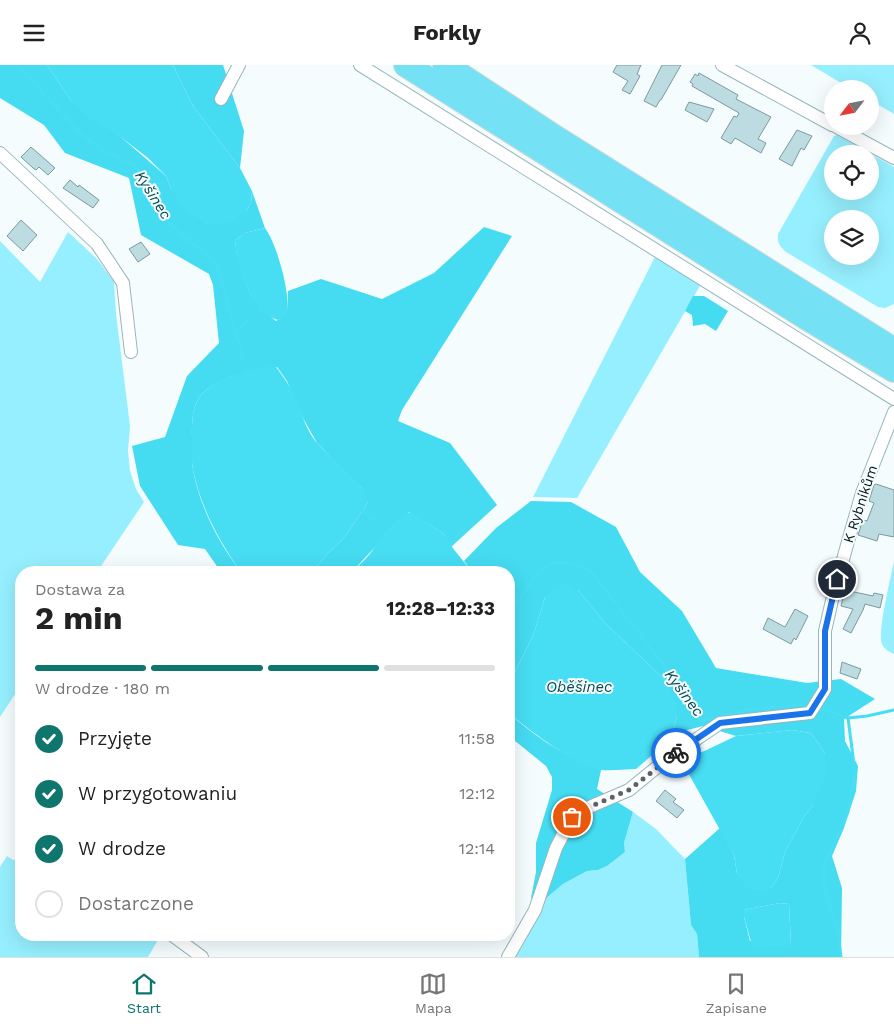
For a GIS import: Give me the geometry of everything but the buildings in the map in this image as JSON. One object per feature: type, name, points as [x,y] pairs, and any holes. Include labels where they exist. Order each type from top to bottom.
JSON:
[{"type":"highway","points":[[406,65],[807,318],[894,370]]},
{"type":"highway","points":[[445,65],[894,350]]},
{"type":"street","points":[[220,99],[239,65]]},
{"type":"street","points":[[360,65],[894,399]]},
{"type":"street","points":[[722,65],[824,120]]},
{"type":"street","points":[[852,135],[894,158]]},
{"type":"street","points":[[0,153],[97,244],[118,275],[123,283],[130,352]]},
{"type":"street","name":"K Rybníkům","points":[[508,957],[535,910],[556,848],[572,817],[587,808],[629,790],[662,763],[720,723],[811,712],[825,689],[825,631],[832,596],[862,493],[894,412]]},
{"type":"street","points":[[180,941],[202,957]]},
{"type":"shaded area","points":[[0,65],[47,65],[70,99],[122,138],[166,176],[171,189],[246,211],[251,203],[252,191],[265,228],[245,233],[236,240],[236,253],[249,291],[262,309],[276,321],[286,312],[288,291],[321,279],[382,299],[434,273],[484,227],[512,236],[402,410],[398,421],[450,443],[497,505],[451,547],[443,533],[409,512],[358,566],[317,566],[344,538],[368,503],[361,487],[317,443],[303,418],[287,381],[277,367],[269,368],[240,374],[213,385],[201,395],[195,405],[193,417],[192,466],[196,484],[211,524],[237,566],[217,566],[205,549],[178,545],[140,486],[132,446],[165,437],[187,376],[219,343],[213,285],[209,274],[141,235],[129,178],[65,153],[44,125],[0,98]]},
{"type":"shaded area","points":[[173,65],[223,65],[244,131],[240,168],[193,106]]},
{"type":"shaded area","points":[[811,65],[894,65],[894,114],[879,105],[879,80],[836,80]]},
{"type":"shaded area","points":[[837,135],[855,145],[829,145],[834,136]]},
{"type":"shaded area","points":[[824,154],[824,200],[879,200],[879,159],[894,167],[894,304],[885,308],[878,307],[786,252],[779,242],[778,234]]},
{"type":"shaded area","points":[[68,232],[97,259],[114,282],[116,314],[130,426],[128,451],[130,471],[136,489],[144,502],[101,566],[15,566],[15,694],[0,717],[0,241],[40,282]]},
{"type":"shaded area","points":[[656,255],[701,284],[577,498],[533,497]]},
{"type":"shaded area","points":[[693,296],[704,296],[728,311],[716,331],[705,324],[693,326],[692,315],[685,311]]},
{"type":"shaded area","points":[[531,501],[571,502],[616,527],[640,572],[682,611],[716,668],[807,683],[841,679],[875,699],[844,719],[845,741],[858,766],[856,791],[844,828],[832,856],[842,888],[841,957],[699,957],[697,934],[691,925],[685,859],[720,828],[734,855],[737,874],[771,888],[778,878],[785,852],[805,815],[813,806],[825,753],[811,733],[792,730],[736,736],[703,726],[672,734],[677,717],[666,681],[605,623],[578,590],[545,597],[533,636],[515,672],[515,566],[468,566],[464,561],[496,528]],"holes":[[[780,903],[789,904],[791,945],[750,941],[744,910]]]},
{"type":"shaded area","points":[[894,561],[894,654],[882,644],[881,628]]},
{"type":"shaded area","points":[[515,718],[552,746],[601,770],[597,789],[633,812],[624,843],[625,852],[607,866],[598,870],[587,871],[563,884],[544,900],[531,898],[536,872],[536,843],[552,790],[552,777],[546,766],[515,741]]},
{"type":"shaded area","points":[[633,812],[656,829],[685,859],[691,925],[697,934],[699,957],[515,957],[523,945],[544,900],[563,884],[587,871],[598,870],[607,866],[625,852],[624,843]]},
{"type":"shaded area","points":[[7,856],[15,859],[15,941],[157,941],[148,957],[0,957],[0,867]]},
{"type":"water","points":[[47,65],[173,65],[193,106],[240,168],[252,191],[251,203],[246,211],[231,222],[218,226],[205,224],[182,206],[171,189],[166,176],[148,158],[122,138],[92,121],[70,99]]},
{"type":"water","points":[[265,228],[278,257],[287,295],[287,315],[278,320],[269,316],[253,298],[241,274],[236,250],[236,240],[245,233]]},
{"type":"water","points":[[262,367],[276,367],[294,394],[306,426],[312,436],[348,472],[366,495],[368,503],[344,538],[317,566],[237,566],[225,548],[206,511],[193,470],[192,423],[195,405],[201,395],[211,386],[232,376]]},
{"type":"water","points":[[410,512],[443,533],[467,566],[358,566],[369,555],[391,525]]},
{"type":"water","name":"Oběšinec","points":[[565,583],[578,590],[605,623],[666,681],[676,704],[677,717],[672,734],[665,744],[636,769],[601,770],[579,762],[553,746],[515,718],[515,672],[533,636],[545,597],[554,587]]},
{"type":"water","points":[[792,730],[811,733],[825,753],[825,777],[813,806],[805,815],[785,852],[778,878],[771,888],[764,892],[750,890],[744,885],[737,874],[734,855],[686,769],[698,754],[736,736]]},
{"type":"water","points":[[780,903],[789,904],[791,945],[753,949],[744,917],[744,910]]},
{"type":"waterway","name":"Kyšinec","points":[[17,65],[78,131],[100,149],[136,166],[169,223],[216,263],[243,357]]},
{"type":"waterway","points":[[243,230],[246,237]]},
{"type":"waterway","points":[[257,313],[262,309],[261,306]]},
{"type":"waterway","points":[[237,330],[248,321]]},
{"type":"waterway","name":"Kyšinec","points":[[246,368],[248,376]]},
{"type":"waterway","name":"Kyšinec","points":[[360,509],[373,520]]},
{"type":"waterway","name":"Kyšinec","points":[[518,602],[539,572],[554,563],[563,562],[590,570],[666,668],[701,721],[751,709],[809,706]]},
{"type":"waterway","name":"Kyšinec","points":[[818,707],[848,718],[855,772],[848,812],[824,865],[824,887],[838,932],[841,957]]},
{"type":"waterway","points":[[848,718],[894,710]]},
{"type":"waterway","points":[[827,721],[837,715]]},
{"type":"waterway","points":[[670,733],[680,739]]},
{"type":"waterway","points":[[695,750],[702,754]]},
{"type":"way so far","points":[[572,817],[587,808],[629,790],[676,753]]},
{"type":"route","points":[[676,753],[720,723],[810,713],[825,689],[825,631],[837,579]]}]
